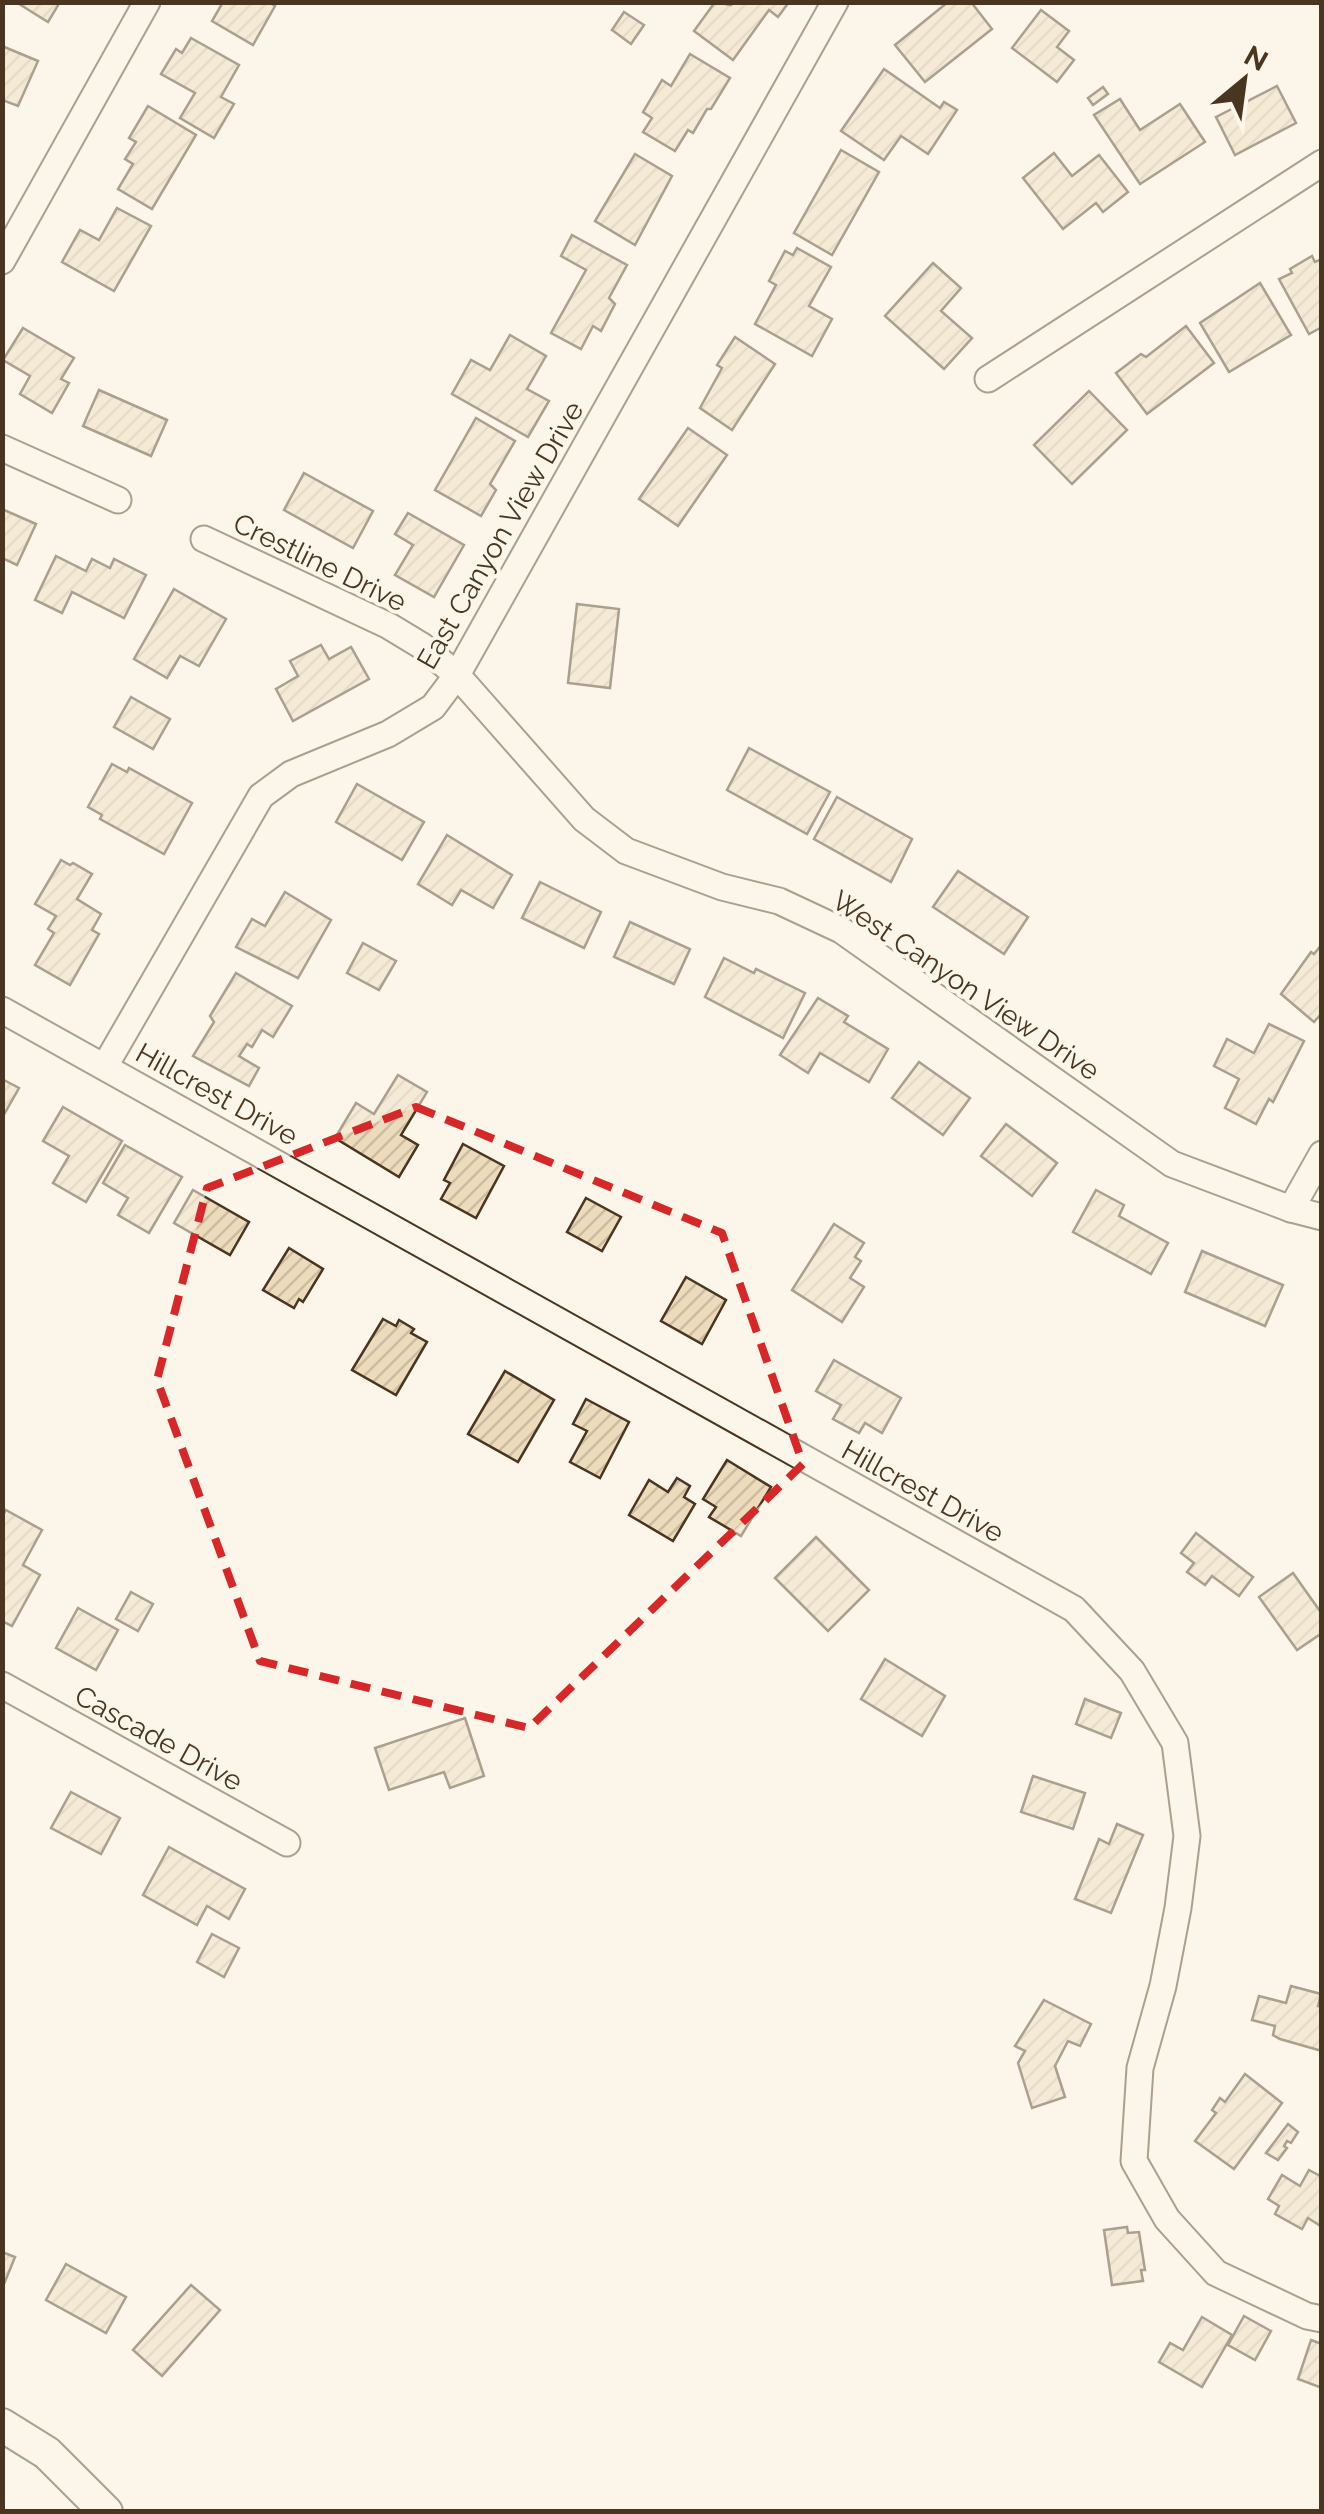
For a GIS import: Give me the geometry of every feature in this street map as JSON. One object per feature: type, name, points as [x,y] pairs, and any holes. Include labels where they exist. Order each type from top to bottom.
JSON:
[{"type":"street","points":[[2,261],[146,2]]},
{"type":"street","name":"East Canyon View Drive","points":[[106,1066],[260,796],[291,774],[388,734],[433,707],[458,675],[835,2]]},
{"type":"street","points":[[988,379],[1322,163]]},
{"type":"street","points":[[2,448],[118,500]]},
{"type":"street","name":"Crestline Drive","points":[[204,539],[388,626],[422,646],[458,675]]},
{"type":"street","name":"West Canyon View Drive","points":[[458,675],[584,819],[626,851],[722,887],[779,901],[841,930],[1172,1164],[1322,1217]]},
{"type":"street","name":"Hillcrest Drive","points":[[2,1010],[1074,1610],[1132,1671],[1176,1743],[1187,1836],[1163,1986],[1140,2068],[1134,2160],[1166,2219],[1216,2273],[1307,2316],[1322,2318]]},
{"type":"street","points":[[1291,1209],[1322,1154]]},
{"type":"street","name":"Cascade Drive","points":[[2,1685],[287,1843]]},
{"type":"street","points":[[2,2425],[47,2453],[106,2512]]},
{"type":"highlighted area","points":[[416,1107],[722,1233],[803,1464],[529,1728],[260,1661],[157,1380],[207,1188]]},
{"type":"building","points":[[16,2],[60,2],[48,22]]},
{"type":"building","points":[[223,2],[269,2],[275,6],[253,45],[212,21]]},
{"type":"building","points":[[715,2],[789,2],[778,17],[769,10],[733,60],[694,31]]},
{"type":"building","points":[[948,2],[971,2],[992,29],[925,82],[895,45]]},
{"type":"building","points":[[1041,10],[1069,31],[1057,47],[1074,60],[1057,82],[1012,48]]},
{"type":"building","points":[[624,12],[644,25],[631,44],[612,30]]},
{"type":"building","points":[[191,38],[239,65],[221,97],[234,104],[214,138],[180,118],[195,93],[161,74],[176,49],[182,53]]},
{"type":"building","points":[[2,46],[38,61],[18,106],[2,100]]},
{"type":"building","points":[[690,54],[730,78],[693,133],[688,130],[675,151],[643,132],[652,118],[643,112],[662,80],[671,86]]},
{"type":"building","points":[[884,69],[940,108],[944,102],[957,110],[928,154],[901,136],[884,160],[841,131]]},
{"type":"building","points":[[1277,86],[1296,123],[1235,155],[1216,117]]},
{"type":"building","points":[[1103,87],[1108,94],[1093,105],[1088,98]]},
{"type":"building","points":[[1120,99],[1140,130],[1180,104],[1205,142],[1140,184],[1094,115]]},
{"type":"building","points":[[148,106],[196,135],[152,209],[118,189],[133,164],[125,159],[136,142],[129,138]]},
{"type":"building","points":[[841,150],[879,172],[832,255],[794,233]]},
{"type":"building","points":[[1054,153],[1072,176],[1099,155],[1128,192],[1103,212],[1096,203],[1063,229],[1023,178]]},
{"type":"building","points":[[635,154],[672,176],[635,245],[595,221]]},
{"type":"building","points":[[117,208],[151,226],[114,291],[62,262],[80,230],[99,240]]},
{"type":"building","points":[[572,235],[627,265],[609,298],[615,304],[601,331],[593,326],[581,349],[551,333],[586,270],[561,256]]},
{"type":"building","points":[[797,248],[831,267],[809,306],[832,319],[812,356],[755,324],[776,285],[769,281],[785,251],[793,255]]},
{"type":"building","points":[[1312,256],[1315,262],[1322,259],[1322,327],[1309,334],[1279,279]]},
{"type":"building","points":[[933,263],[961,288],[941,311],[972,338],[944,369],[885,316]]},
{"type":"building","points":[[1260,283],[1291,335],[1229,372],[1200,323]]},
{"type":"building","points":[[1186,326],[1214,363],[1147,414],[1116,373],[1141,354],[1146,357]]},
{"type":"building","points":[[23,328],[74,358],[61,379],[69,383],[52,413],[20,394],[30,376],[3,360]]},
{"type":"building","points":[[510,335],[546,356],[527,389],[549,401],[528,437],[452,394],[471,360],[490,370]]},
{"type":"building","points":[[735,337],[775,364],[732,430],[700,408],[722,368],[717,365]]},
{"type":"building","points":[[99,390],[167,420],[151,456],[83,426]]},
{"type":"building","points":[[1089,391],[1127,430],[1072,484],[1034,445]]},
{"type":"building","points":[[476,418],[515,441],[490,484],[496,490],[481,516],[435,490]]},
{"type":"building","points":[[688,428],[727,455],[678,526],[639,499]]},
{"type":"building","points":[[304,473],[373,511],[353,548],[284,510]]},
{"type":"building","points":[[2,509],[36,524],[17,565],[2,558]]},
{"type":"building","points":[[408,513],[464,545],[434,597],[395,575],[413,545],[395,534]]},
{"type":"building","points":[[56,556],[86,571],[92,559],[110,568],[114,559],[146,575],[124,618],[72,592],[62,613],[35,600]]},
{"type":"building","points":[[174,589],[226,619],[199,666],[180,656],[167,678],[134,659]]},
{"type":"building","points":[[577,604],[619,609],[610,688],[568,683]]},
{"type":"building","points":[[321,645],[329,659],[351,647],[369,679],[293,721],[276,689],[298,676],[290,661]]},
{"type":"building","points":[[131,697],[170,719],[153,749],[114,727]]},
{"type":"building","points":[[749,748],[830,792],[807,834],[727,790]]},
{"type":"building","points":[[112,764],[127,772],[129,768],[192,803],[164,854],[100,819],[102,815],[88,807]]},
{"type":"building","points":[[357,784],[424,822],[402,860],[336,822]]},
{"type":"building","points":[[837,797],[912,839],[891,882],[814,839]]},
{"type":"building","points":[[447,835],[512,875],[493,908],[461,890],[452,905],[418,884]]},
{"type":"building","points":[[61,860],[92,874],[77,899],[101,914],[92,930],[99,934],[70,985],[35,965],[54,933],[48,929],[56,916],[35,904]]},
{"type":"building","points":[[958,871],[1028,917],[1004,954],[933,907]]},
{"type":"building","points":[[540,882],[601,912],[584,948],[522,918]]},
{"type":"building","points":[[285,892],[331,920],[298,978],[236,947],[252,919],[265,926]]},
{"type":"building","points":[[630,922],[690,949],[674,984],[614,957]]},
{"type":"building","points":[[363,943],[396,961],[379,990],[347,973]]},
{"type":"building","points":[[1322,944],[1322,1013],[1314,1022],[1281,994],[1311,952],[1314,954]]},
{"type":"building","points":[[724,958],[805,993],[783,1038],[705,997]]},
{"type":"building","points":[[236,973],[292,1006],[273,1037],[262,1030],[252,1047],[247,1044],[239,1056],[259,1068],[249,1086],[193,1056],[214,1022],[210,1016]]},
{"type":"building","points":[[818,998],[848,1016],[844,1022],[888,1049],[869,1082],[820,1053],[808,1073],[780,1055]]},
{"type":"building","points":[[1269,1024],[1304,1041],[1273,1102],[1269,1099],[1256,1124],[1225,1108],[1239,1079],[1214,1066],[1227,1039],[1254,1053]]},
{"type":"building","points":[[919,1062],[970,1098],[943,1135],[892,1098]]},
{"type":"building","points":[[398,1075],[427,1092],[401,1135],[418,1145],[399,1177],[335,1138],[356,1103],[374,1114]]},
{"type":"building","points":[[2,1079],[19,1088],[2,1118]]},
{"type":"building","points":[[63,1107],[122,1141],[86,1202],[53,1183],[69,1156],[43,1141]]},
{"type":"building","points":[[1006,1124],[1057,1163],[1032,1196],[981,1156]]},
{"type":"building","points":[[463,1144],[504,1166],[476,1218],[441,1199],[450,1183],[444,1180]]},
{"type":"building","points":[[125,1145],[182,1177],[149,1233],[118,1215],[128,1198],[103,1183]]},
{"type":"building","points":[[193,1190],[249,1222],[230,1255],[174,1223]]},
{"type":"building","points":[[1096,1190],[1124,1205],[1119,1216],[1168,1243],[1151,1274],[1073,1232]]},
{"type":"building","points":[[586,1198],[621,1217],[602,1251],[567,1232]]},
{"type":"building","points":[[834,1224],[864,1243],[855,1257],[861,1261],[850,1278],[864,1287],[842,1322],[792,1290]]},
{"type":"building","points":[[289,1248],[323,1269],[303,1302],[299,1299],[294,1308],[263,1290]]},
{"type":"building","points":[[1202,1251],[1283,1285],[1265,1326],[1185,1292]]},
{"type":"building","points":[[686,1277],[726,1300],[702,1344],[661,1321]]},
{"type":"building","points":[[383,1319],[396,1326],[399,1320],[427,1342],[396,1395],[352,1370]]},
{"type":"building","points":[[834,1360],[901,1398],[882,1433],[865,1423],[859,1433],[833,1419],[841,1405],[816,1391]]},
{"type":"building","points":[[505,1371],[554,1400],[518,1462],[468,1434]]},
{"type":"building","points":[[586,1399],[629,1422],[600,1478],[570,1462],[587,1431],[573,1424]]},
{"type":"building","points":[[727,1460],[771,1487],[741,1536],[709,1517],[716,1507],[703,1499]]},
{"type":"building","points":[[677,1478],[690,1486],[684,1497],[695,1504],[673,1541],[629,1515],[649,1480],[668,1492]]},
{"type":"building","points":[[6,1510],[42,1530],[23,1565],[40,1575],[12,1626],[2,1621],[2,1516]]},
{"type":"building","points":[[1196,1533],[1253,1577],[1239,1596],[1212,1576],[1205,1585],[1187,1572],[1194,1563],[1181,1553]]},
{"type":"building","points":[[816,1537],[869,1590],[828,1631],[775,1578]]},
{"type":"building","points":[[1293,1573],[1322,1614],[1322,1633],[1297,1650],[1259,1597]]},
{"type":"building","points":[[131,1592],[153,1604],[138,1631],[116,1619]]},
{"type":"building","points":[[78,1608],[118,1630],[96,1670],[56,1648]]},
{"type":"building","points":[[885,1659],[945,1696],[922,1736],[861,1699]]},
{"type":"building","points":[[1085,1699],[1121,1713],[1111,1738],[1076,1724]]},
{"type":"building","points":[[465,1718],[484,1776],[450,1788],[444,1772],[389,1790],[375,1748]]},
{"type":"building","points":[[1033,1776],[1085,1793],[1073,1829],[1021,1812]]},
{"type":"building","points":[[71,1792],[120,1818],[101,1854],[51,1828]]},
{"type":"building","points":[[1117,1824],[1143,1835],[1111,1913],[1075,1899],[1099,1839],[1109,1844]]},
{"type":"building","points":[[169,1847],[245,1889],[229,1919],[207,1906],[197,1925],[143,1895]]},
{"type":"building","points":[[212,1934],[239,1948],[224,1977],[197,1962]]},
{"type":"building","points":[[1291,1986],[1321,1994],[1318,2006],[1322,2007],[1322,2051],[1280,2039],[1273,2035],[1275,2026],[1252,2020],[1259,1996],[1286,2003]]},
{"type":"building","points":[[1044,2000],[1091,2024],[1080,2046],[1068,2041],[1055,2066],[1065,2097],[1032,2108],[1018,2063],[1025,2051],[1015,2046]]},
{"type":"building","points":[[1245,2074],[1282,2103],[1234,2169],[1195,2141],[1216,2113],[1212,2110],[1220,2098],[1225,2102]]},
{"type":"building","points":[[1288,2124],[1298,2132],[1291,2143],[1287,2141],[1278,2160],[1266,2153]]},
{"type":"building","points":[[1309,2170],[1322,2177],[1322,2227],[1308,2218],[1302,2229],[1275,2214],[1279,2206],[1268,2199],[1282,2175],[1300,2186]]},
{"type":"building","points":[[1127,2227],[1128,2233],[1139,2232],[1143,2281],[1112,2285],[1104,2230]]},
{"type":"building","points":[[2,2252],[15,2257],[2,2289]]},
{"type":"building","points":[[66,2264],[126,2297],[106,2333],[46,2300]]},
{"type":"building","points":[[191,2285],[220,2310],[162,2376],[133,2350]]},
{"type":"building","points":[[1244,2316],[1271,2331],[1255,2360],[1228,2345]]},
{"type":"building","points":[[1202,2317],[1232,2335],[1202,2387],[1159,2362],[1170,2343],[1183,2350]]},
{"type":"building","points":[[1311,2340],[1322,2344],[1322,2388],[1298,2379]]}]
